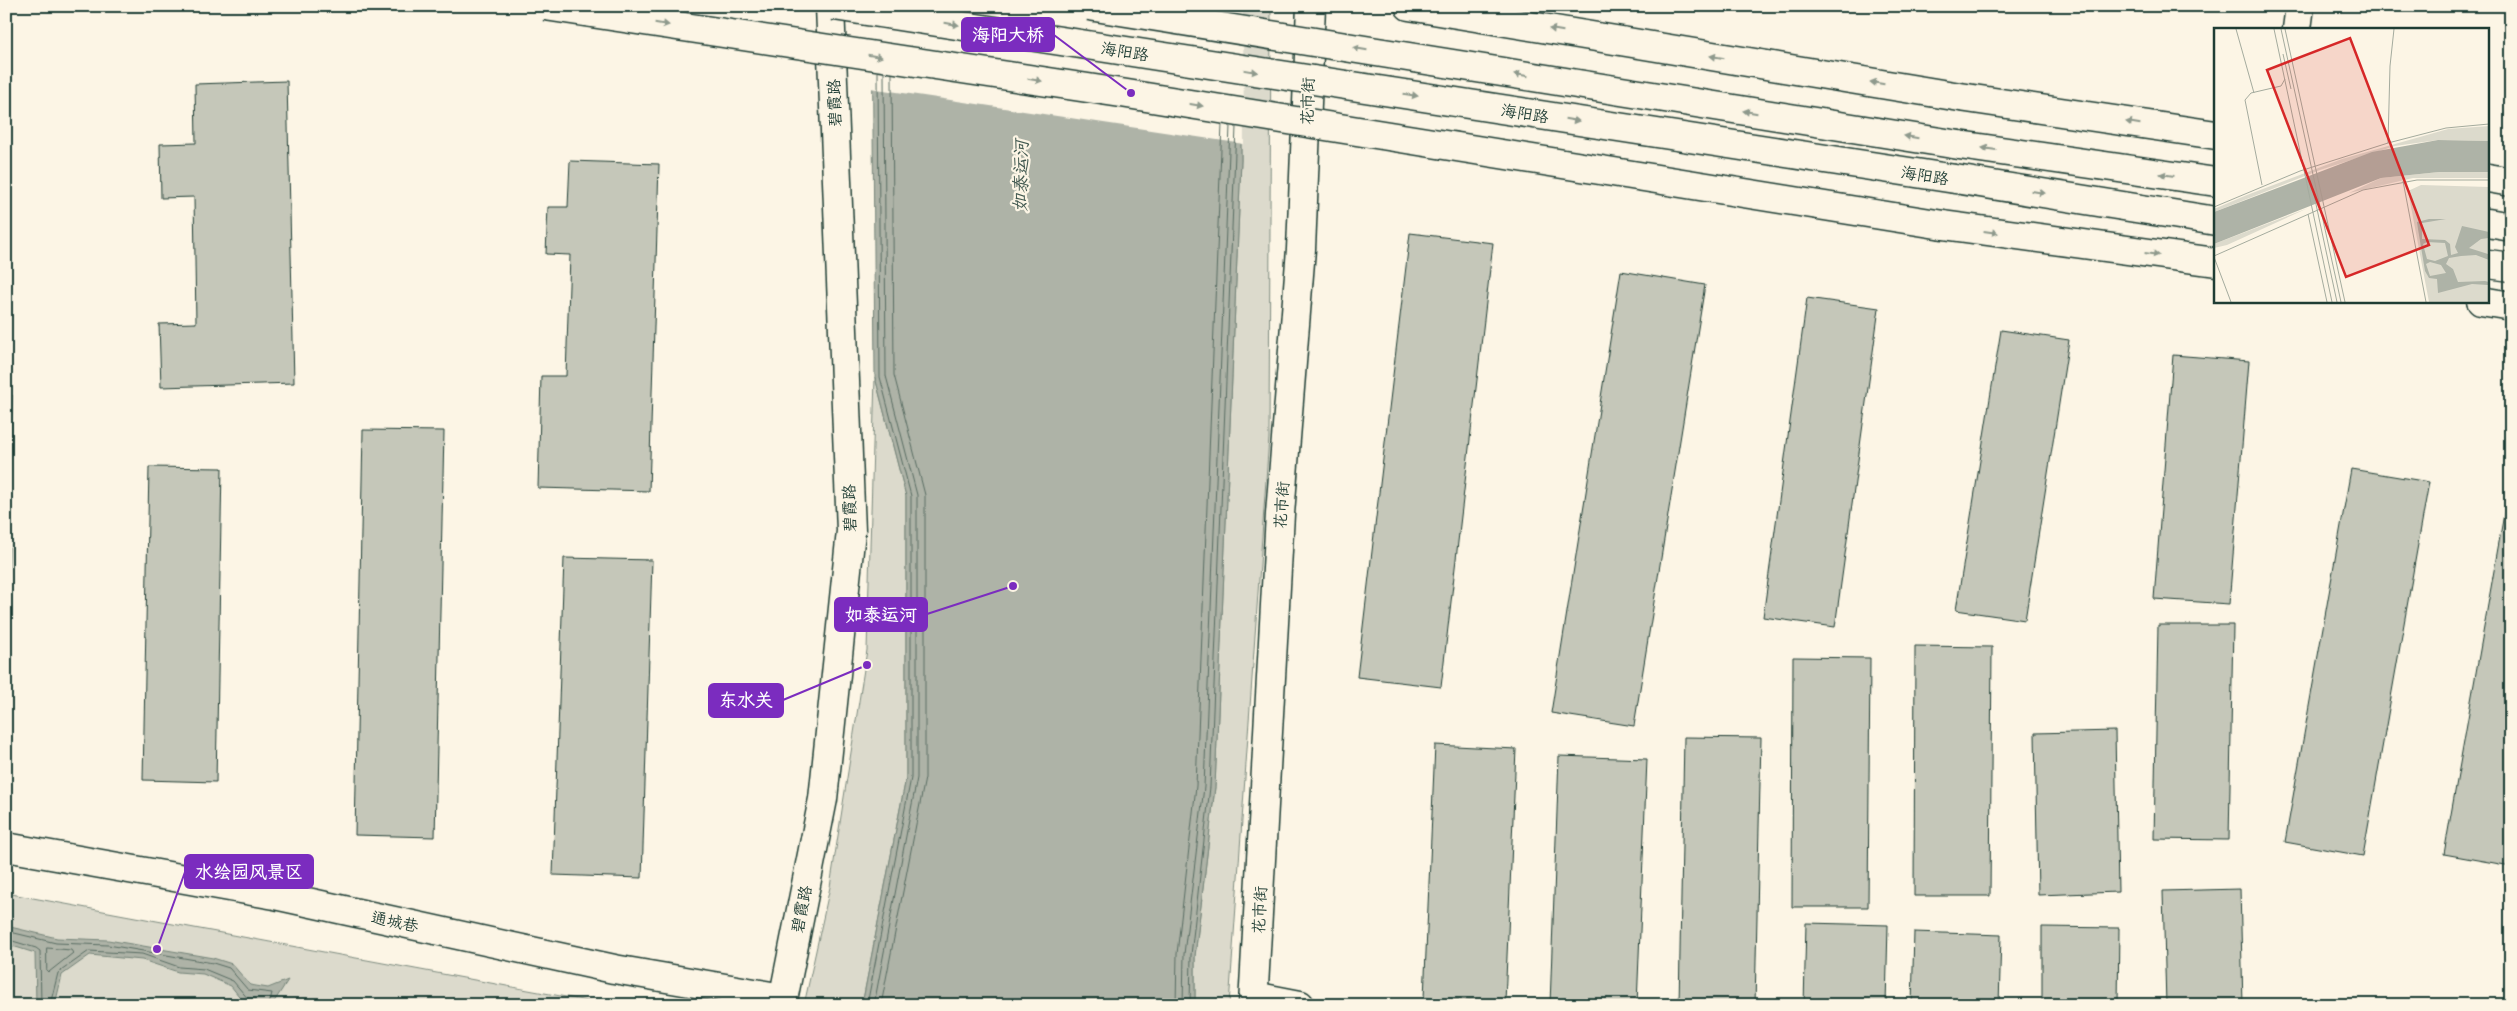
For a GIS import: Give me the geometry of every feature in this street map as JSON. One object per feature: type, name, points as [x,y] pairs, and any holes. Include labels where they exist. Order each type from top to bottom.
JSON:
[{"type":"street","points":[[545,6],[1120,93],[1943,225],[2214,262]]},
{"type":"street","name":"碧霞路","points":[[782,1002],[823,799],[851,531],[830,6]]},
{"type":"street","name":"海阳路","points":[[834,6],[2214,221]]},
{"type":"street","points":[[1089,6],[1959,145],[2214,182]]},
{"type":"street","name":"花市街","points":[[1254,1000],[1280,514],[1301,249],[1311,6]]},
{"type":"street","points":[[1409,6],[1960,96],[2214,135]]},
{"type":"street","points":[[2297,28],[2300,6]]},
{"type":"street","points":[[2490,178],[2511,182]]},
{"type":"street","points":[[2490,223],[2511,227]]},
{"type":"street","points":[[2490,264],[2511,267]]},
{"type":"street","points":[[2487,302],[2511,306]]},
{"type":"street","name":"通城巷","points":[[6,847],[275,894],[614,969],[782,1002]]},
{"type":"street","points":[[1254,1000],[1300,1005]]},
{"type":"shaded area","points":[[1240,6],[1271,6],[1269,437],[1229,1005],[1195,1005],[1195,956],[1215,787],[1241,160]]},
{"type":"shaded area","points":[[875,377],[906,496],[906,778],[862,1005],[804,1005],[830,887],[867,650]]},
{"type":"shaded area","points":[[6,893],[609,1005],[6,1005]]},
{"type":"water","points":[[872,6],[1240,6],[1241,160],[1215,787],[1195,956],[1195,1005],[862,1005],[906,778],[906,496],[875,377]]},
{"type":"water","points":[[6,926],[57,938],[108,940],[213,958],[232,964],[250,985],[268,988],[288,980],[272,1005],[246,1005],[231,986],[203,974],[178,972],[142,960],[90,955],[62,975],[55,1005],[36,1005],[35,953],[6,944]]},
{"type":"pier","points":[[870,6],[1243,6],[1244,144],[870,88]]},
{"type":"building","points":[[287,81],[294,383],[161,387],[159,324],[196,323],[194,197],[161,198],[160,144],[196,143],[195,84]]},
{"type":"building","points":[[570,161],[659,164],[649,491],[538,488],[541,376],[566,376],[570,255],[546,254],[548,207],[568,207]]},
{"type":"building","points":[[1410,233],[1493,243],[1441,687],[1357,677]]},
{"type":"building","points":[[1621,271],[1705,285],[1634,726],[1551,713]]},
{"type":"building","points":[[1807,298],[1879,308],[1835,627],[1763,617]]},
{"type":"building","points":[[2001,330],[2069,340],[2025,620],[1956,610]]},
{"type":"building","points":[[2173,355],[2249,361],[2229,604],[2154,599]]},
{"type":"building","points":[[6,395],[12,395],[6,733]]},
{"type":"building","points":[[363,430],[444,431],[435,837],[355,835]]},
{"type":"building","points":[[149,467],[222,468],[216,782],[143,780]]},
{"type":"building","points":[[2351,469],[2429,482],[2363,856],[2285,842]]},
{"type":"building","points":[[2511,481],[2511,866],[2444,854]]},
{"type":"building","points":[[564,558],[652,560],[642,878],[553,875]]},
{"type":"building","points":[[2158,625],[2233,625],[2229,840],[2154,839]]},
{"type":"building","points":[[1915,646],[1992,647],[1990,896],[1914,896]]},
{"type":"building","points":[[1793,657],[1870,658],[1868,907],[1792,907]]},
{"type":"building","points":[[2115,731],[2118,892],[2038,895],[2035,733]]},
{"type":"building","points":[[1684,737],[1761,738],[1755,1005],[1679,1005]]},
{"type":"building","points":[[1435,745],[1516,749],[1505,1002],[1424,998]]},
{"type":"building","points":[[1559,756],[1647,759],[1637,1005],[1550,1005]]},
{"type":"building","points":[[2240,889],[2243,1005],[2166,1005],[2163,891]]},
{"type":"building","points":[[1806,923],[1888,925],[1886,1005],[1804,1005]]},
{"type":"building","points":[[2042,927],[2119,928],[2118,1005],[2042,1005]]},
{"type":"building","points":[[1914,932],[2001,935],[1999,1005],[1912,1005]]},
{"type":"place","name":"海阳大桥","points":[[1131,93]]},
{"type":"place","name":"如泰运河","points":[[1013,586]]},
{"type":"place","name":"东水关","points":[[867,665]]},
{"type":"place","name":"水绘园风景区","points":[[157,949]]}]
